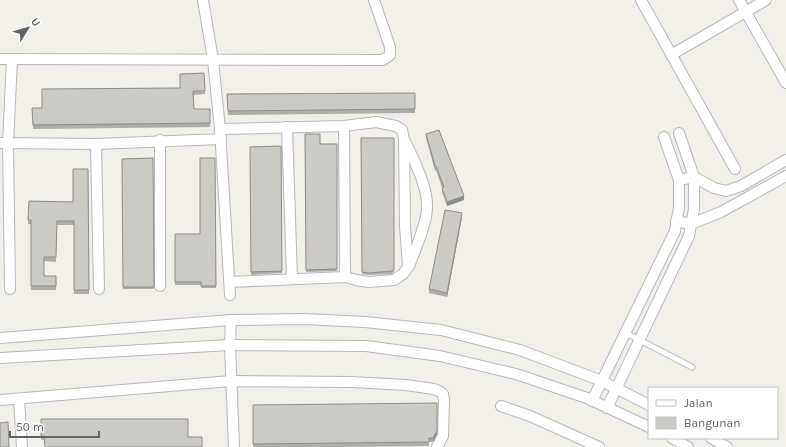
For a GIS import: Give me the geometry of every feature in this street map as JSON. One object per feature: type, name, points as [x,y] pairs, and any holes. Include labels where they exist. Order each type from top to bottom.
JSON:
[{"type":"street","points":[[203,0],[213,60],[220,134],[230,295]]},
{"type":"street","points":[[0,59],[383,60],[390,55],[390,47],[374,0]]},
{"type":"street","points":[[641,0],[735,169]]},
{"type":"street","points":[[739,0],[786,83]]},
{"type":"street","points":[[671,55],[766,0]]},
{"type":"street","points":[[10,289],[4,143],[12,60]]},
{"type":"street","points":[[4,143],[96,144],[160,140],[287,127],[344,126],[376,122],[396,126],[402,130],[404,139],[405,226],[408,267]]},
{"type":"street","points":[[344,126],[345,277]]},
{"type":"street","points":[[287,127],[292,278]]},
{"type":"street","points":[[607,408],[689,236],[694,209],[694,177],[679,133]]},
{"type":"street","points":[[592,401],[674,231],[678,207],[679,180],[664,137]]},
{"type":"street","points":[[230,282],[292,278],[345,277],[369,282],[394,280],[403,274],[408,267],[420,237],[427,208],[427,197],[418,168],[404,139]]},
{"type":"street","points":[[160,140],[160,286]]},
{"type":"street","points":[[96,144],[99,288]]},
{"type":"street","points":[[679,180],[694,177],[714,188],[726,191],[741,186],[786,160]]},
{"type":"street","points":[[676,221],[692,224],[721,212],[786,176]]},
{"type":"street","points":[[0,338],[231,320],[305,319],[365,322],[441,330],[520,350],[602,381],[648,404]]},
{"type":"street","points":[[231,320],[230,345],[234,447]]},
{"type":"street","points":[[0,358],[230,345],[366,346],[440,356],[516,374],[592,401],[648,427]]},
{"type":"street","points":[[0,400],[231,381],[378,383],[434,389],[439,390],[444,400],[443,436],[437,447]]},
{"type":"street","points":[[19,399],[22,447]]},
{"type":"street","points":[[502,406],[530,416],[599,447]]},
{"type":"street","points":[[674,439],[688,447]]},
{"type":"street","points":[[714,439],[727,447]]},
{"type":"lane","points":[[626,333],[692,367]]},
{"type":"building","points":[[204,73],[205,91],[193,91],[194,109],[210,109],[210,123],[33,125],[32,108],[42,108],[42,89],[180,88],[180,74]]},
{"type":"building","points":[[415,93],[415,109],[228,111],[227,94]]},
{"type":"building","points":[[439,130],[464,196],[447,202],[442,188],[444,187],[435,166],[426,134]]},
{"type":"building","points":[[305,134],[320,134],[320,144],[337,144],[337,269],[306,270]]},
{"type":"building","points":[[361,138],[394,138],[394,270],[392,271],[369,273],[362,272]]},
{"type":"building","points":[[281,146],[282,271],[251,272],[250,147]]},
{"type":"building","points":[[153,158],[154,287],[123,287],[122,159]]},
{"type":"building","points":[[200,158],[215,158],[216,286],[201,286],[201,282],[175,282],[175,234],[200,234]]},
{"type":"building","points":[[73,169],[88,169],[89,290],[74,290],[74,221],[57,221],[56,257],[44,257],[44,276],[56,276],[56,286],[31,286],[31,220],[28,220],[29,201],[73,202]]},
{"type":"building","points":[[445,210],[462,213],[447,293],[429,289]]},
{"type":"building","points":[[437,403],[437,431],[433,438],[429,438],[429,442],[253,444],[253,405]]},
{"type":"building","points":[[41,419],[188,419],[188,437],[202,437],[202,447],[45,447],[44,436],[41,436]]},
{"type":"building","points":[[8,422],[9,447],[0,447],[0,423]]}]
